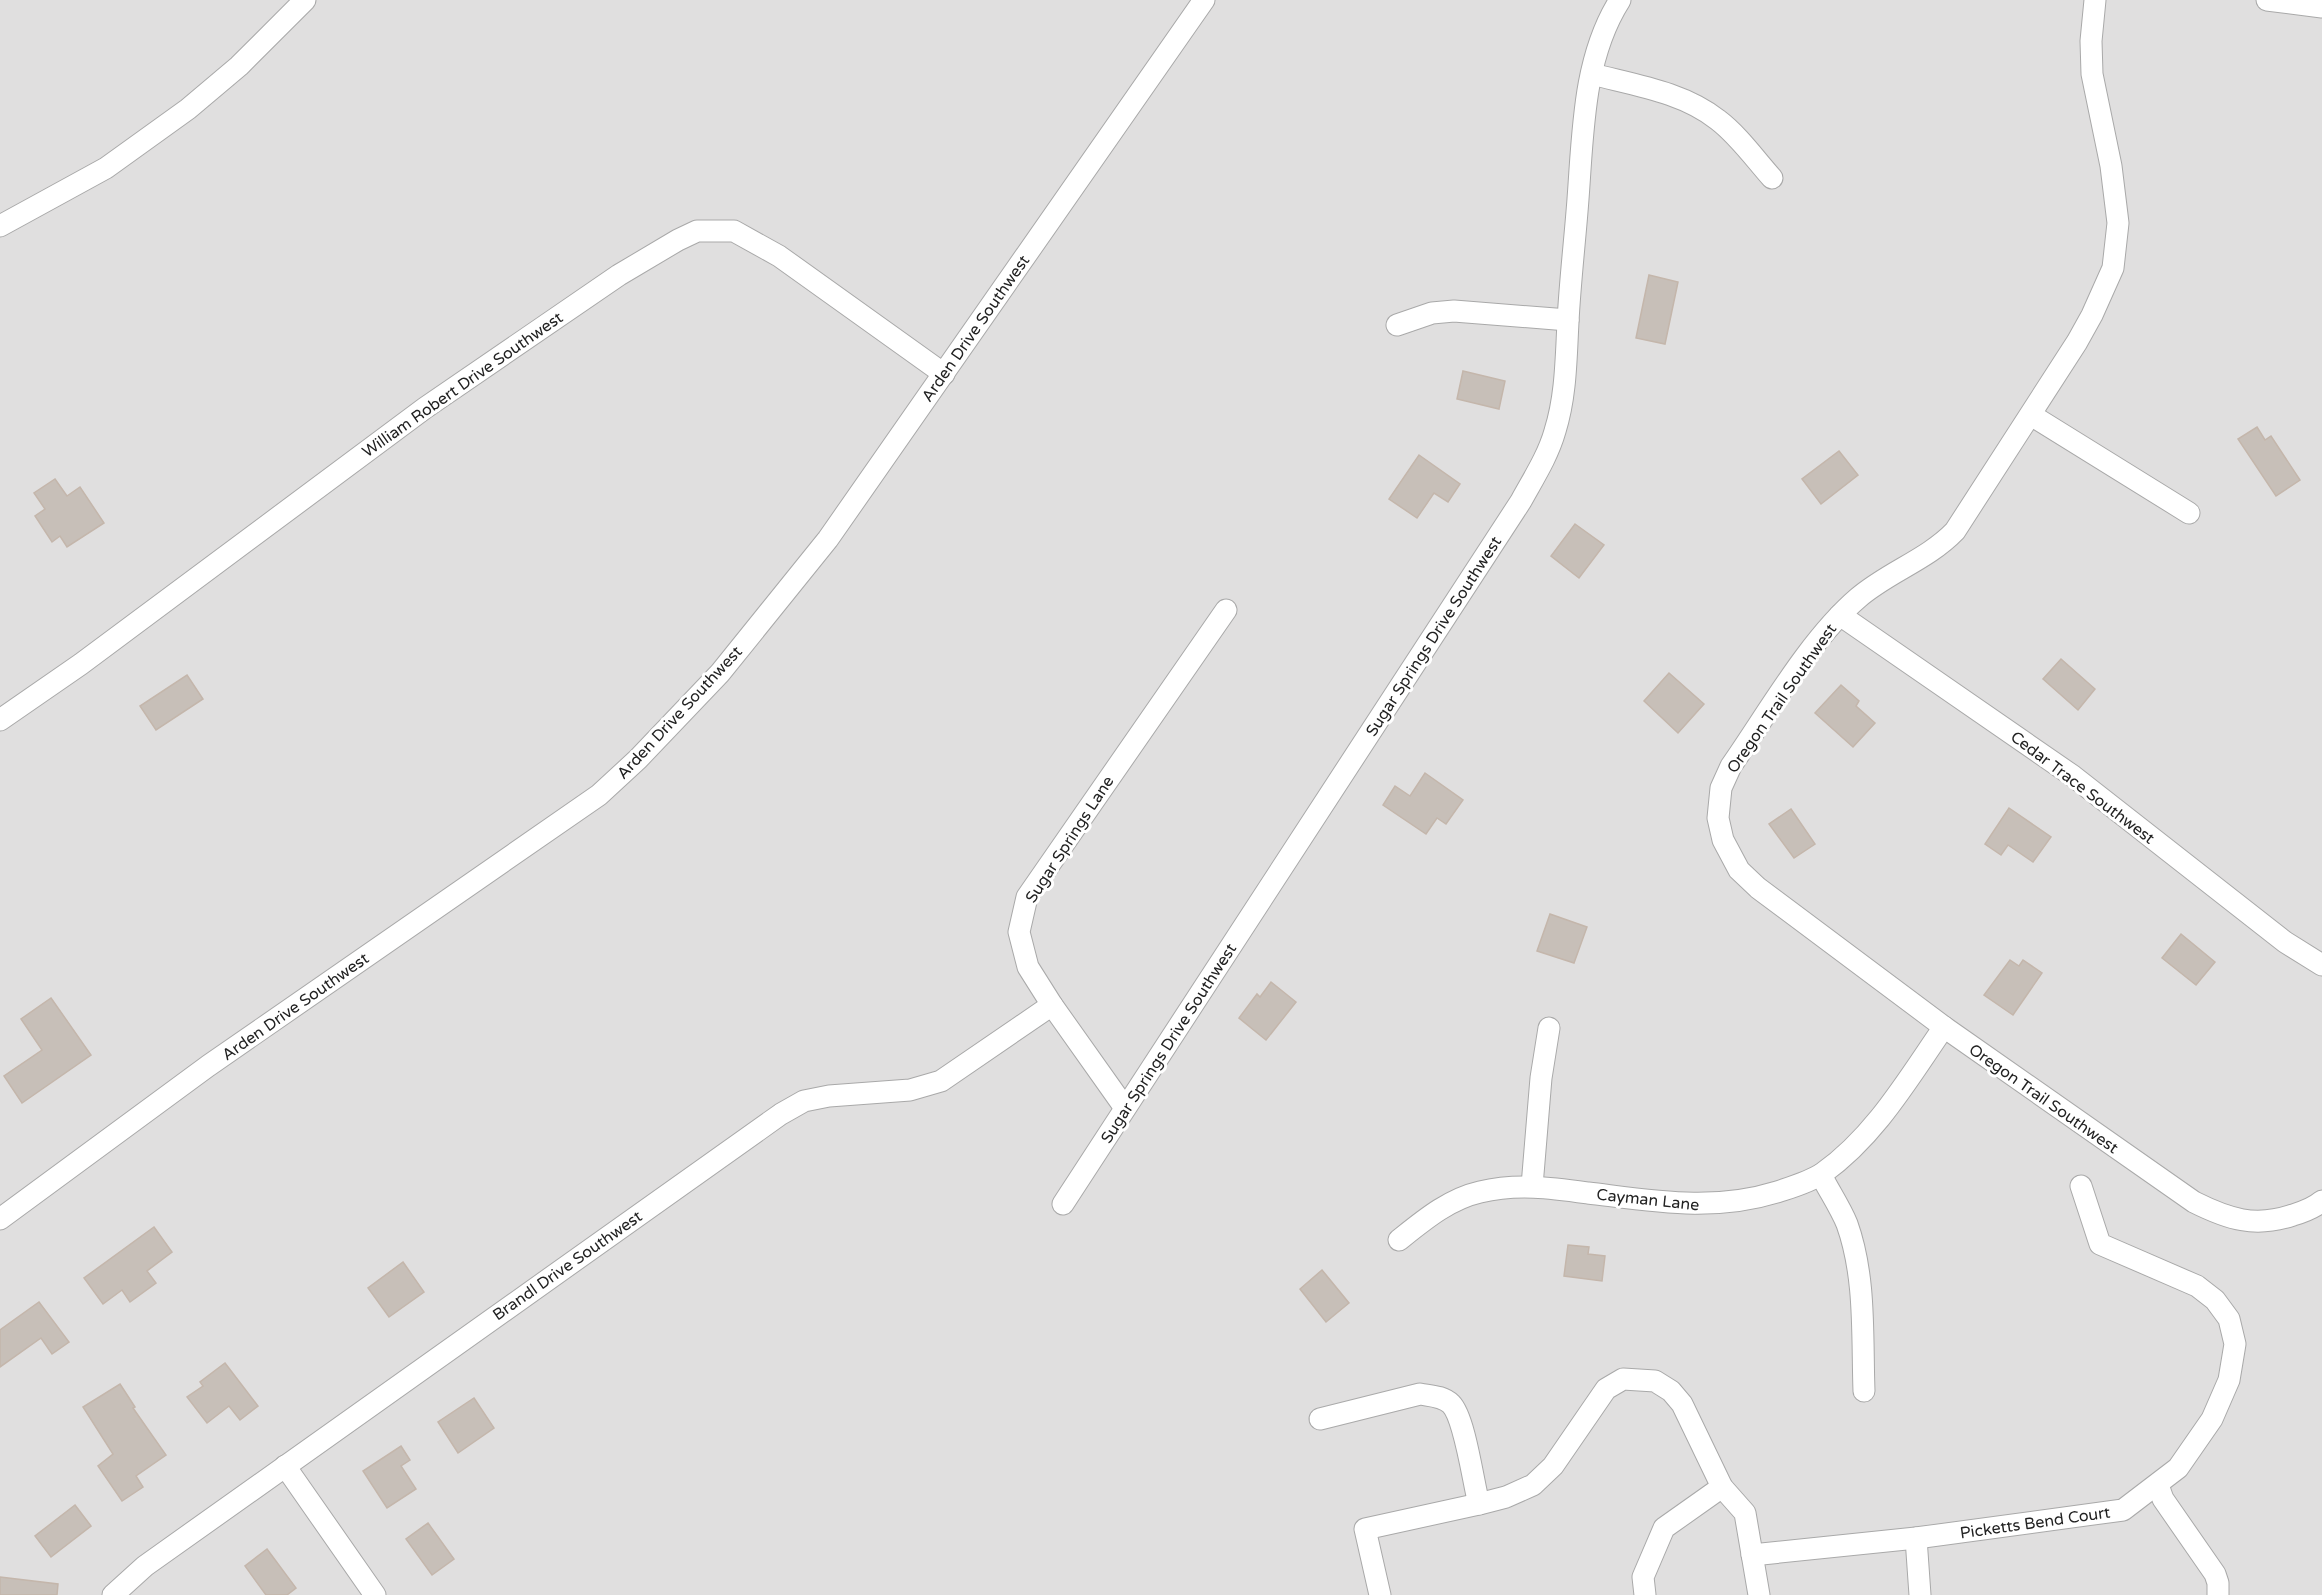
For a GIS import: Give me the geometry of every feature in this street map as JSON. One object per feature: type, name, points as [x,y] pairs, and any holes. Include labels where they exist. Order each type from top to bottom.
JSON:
[{"type":"street","points":[[0,226],[106,168],[188,109],[239,66],[305,0]]},
{"type":"street","name":"Arden Drive Southwest","points":[[0,1219],[208,1066],[599,795],[638,759],[720,673],[828,539],[1204,0]]},
{"type":"street","name":"Sugar Springs Drive Southwest","points":[[1063,1204],[1521,501],[1555,432],[1566,377],[1568,320],[1585,110],[1604,30],[1620,0]]},
{"type":"street","name":"Oregon Trail Southwest","points":[[2095,0],[2091,41],[2092,74],[2111,166],[2118,223],[2113,268],[2092,315],[1972,507],[1945,542],[1859,597],[1814,645],[1731,766],[1720,788],[1718,818],[1723,840],[1739,870],[1758,888],[1944,1027],[2194,1202],[2218,1214],[2248,1222],[2278,1221],[2300,1213],[2322,1201]]},
{"type":"street","points":[[2267,0],[2322,7]]},
{"type":"street","points":[[1592,74],[1659,91],[1702,109],[1719,120],[1772,178]]},
{"type":"street","name":"William Robert Drive Southwest","points":[[0,720],[81,664],[435,401],[619,275],[678,240],[698,231],[734,231],[779,256],[944,374]]},
{"type":"street","points":[[1397,325],[1432,313],[1454,311],[1568,320]]},
{"type":"street","points":[[2031,415],[2189,513]]},
{"type":"street","name":"Sugar Springs Lane","points":[[1125,1108],[1028,968],[1019,932],[1027,897],[1226,610]]},
{"type":"street","name":"Cedar Trace Southwest","points":[[1840,615],[2073,776],[2285,942],[2322,965]]},
{"type":"street","name":"Brandl Drive Southwest","points":[[112,1595],[145,1566],[781,1113],[804,1101],[829,1096],[910,1090],[941,1081],[1052,1005]]},
{"type":"street","name":"Cayman Lane","points":[[1399,1240],[1436,1211],[1478,1192],[1532,1186],[1675,1204],[1706,1205],[1764,1196],[1821,1175],[1873,1127],[1944,1027]]},
{"type":"street","points":[[1532,1186],[1541,1078],[1549,1028]]},
{"type":"street","points":[[1821,1175],[1846,1223],[1856,1256],[1860,1287],[1864,1391]]},
{"type":"street","name":"Picketts Bend Court","points":[[1752,1555],[1916,1538],[2123,1510],[2178,1468],[2212,1419],[2229,1380],[2235,1344],[2229,1319],[2215,1300],[2197,1286],[2100,1244],[2081,1186]]},
{"type":"street","points":[[1380,1595],[1365,1529],[1506,1497],[1533,1485],[1553,1466],[1606,1389],[1623,1379],[1655,1381],[1671,1391],[1682,1404],[1722,1487],[1745,1513],[1759,1595]]},
{"type":"street","points":[[1320,1419],[1420,1394],[1437,1396],[1450,1403],[1459,1416],[1479,1504]]},
{"type":"street","points":[[285,1466],[375,1595]]},
{"type":"street","points":[[2158,1485],[2163,1499],[2215,1574],[2218,1595]]},
{"type":"street","points":[[1644,1595],[1643,1577],[1664,1528],[1722,1487]]},
{"type":"street","points":[[1916,1538],[1920,1595]]},
{"type":"shaded area","points":[[0,0],[2322,0],[2322,1595],[0,1595]]},
{"type":"building","points":[[1649,275],[1678,282],[1665,344],[1636,338]]},
{"type":"building","points":[[1463,371],[1505,381],[1499,409],[1457,399]]},
{"type":"building","points":[[2257,427],[2265,440],[2271,436],[2300,480],[2276,496],[2238,439]]},
{"type":"building","points":[[1839,451],[1858,475],[1821,504],[1802,479]]},
{"type":"building","points":[[1419,455],[1460,484],[1448,502],[1434,493],[1417,518],[1389,499]]},
{"type":"building","points":[[55,479],[67,496],[80,487],[104,523],[67,547],[60,536],[52,542],[35,516],[45,509],[34,493]]},
{"type":"building","points":[[1575,524],[1604,545],[1579,578],[1551,556]]},
{"type":"building","points":[[2061,659],[2095,689],[2078,710],[2043,679]]},
{"type":"building","points":[[1669,673],[1704,704],[1678,733],[1644,701]]},
{"type":"building","points":[[187,675],[203,699],[156,730],[140,706]]},
{"type":"building","points":[[1841,685],[1859,701],[1856,706],[1875,723],[1853,747],[1815,713]]},
{"type":"building","points":[[1425,773],[1463,800],[1446,824],[1437,818],[1426,834],[1383,805],[1395,786],[1410,796]]},
{"type":"building","points":[[2009,808],[2051,837],[2033,862],[2008,845],[2001,855],[1985,844]]},
{"type":"building","points":[[1791,809],[1815,844],[1794,858],[1769,824]]},
{"type":"building","points":[[1550,914],[1587,927],[1574,963],[1537,951]]},
{"type":"building","points":[[2181,934],[2215,962],[2196,985],[2162,958]]},
{"type":"building","points":[[2010,960],[2019,966],[2023,960],[2042,973],[2013,1015],[1984,995]]},
{"type":"building","points":[[1271,982],[1296,1002],[1266,1040],[1239,1018],[1257,994],[1260,997]]},
{"type":"building","points":[[51,998],[91,1055],[22,1103],[4,1076],[42,1050],[21,1019]]},
{"type":"building","points":[[154,1227],[172,1252],[147,1271],[156,1283],[130,1302],[122,1290],[103,1304],[84,1278]]},
{"type":"building","points":[[1568,1245],[1589,1247],[1588,1254],[1605,1256],[1602,1281],[1564,1276]]},
{"type":"building","points":[[403,1262],[424,1292],[389,1317],[368,1288]]},
{"type":"building","points":[[1322,1270],[1349,1303],[1326,1322],[1300,1289]]},
{"type":"building","points":[[39,1302],[69,1342],[52,1354],[41,1338],[0,1367],[0,1330]]},
{"type":"building","points":[[225,1363],[258,1406],[240,1420],[229,1406],[207,1423],[187,1397],[203,1386],[200,1382]]},
{"type":"building","points":[[120,1384],[135,1407],[133,1408],[166,1455],[136,1476],[143,1487],[122,1501],[98,1466],[113,1454],[83,1407]]},
{"type":"building","points":[[474,1398],[494,1428],[458,1453],[438,1422]]},
{"type":"building","points":[[401,1446],[410,1460],[401,1466],[416,1489],[387,1508],[363,1471]]},
{"type":"building","points":[[75,1505],[91,1526],[51,1557],[35,1536]]},
{"type":"building","points":[[428,1523],[454,1559],[432,1575],[406,1539]]},
{"type":"building","points":[[267,1549],[296,1588],[287,1595],[266,1595],[245,1566]]},
{"type":"building","points":[[0,1577],[58,1584],[57,1595],[0,1595]]}]
